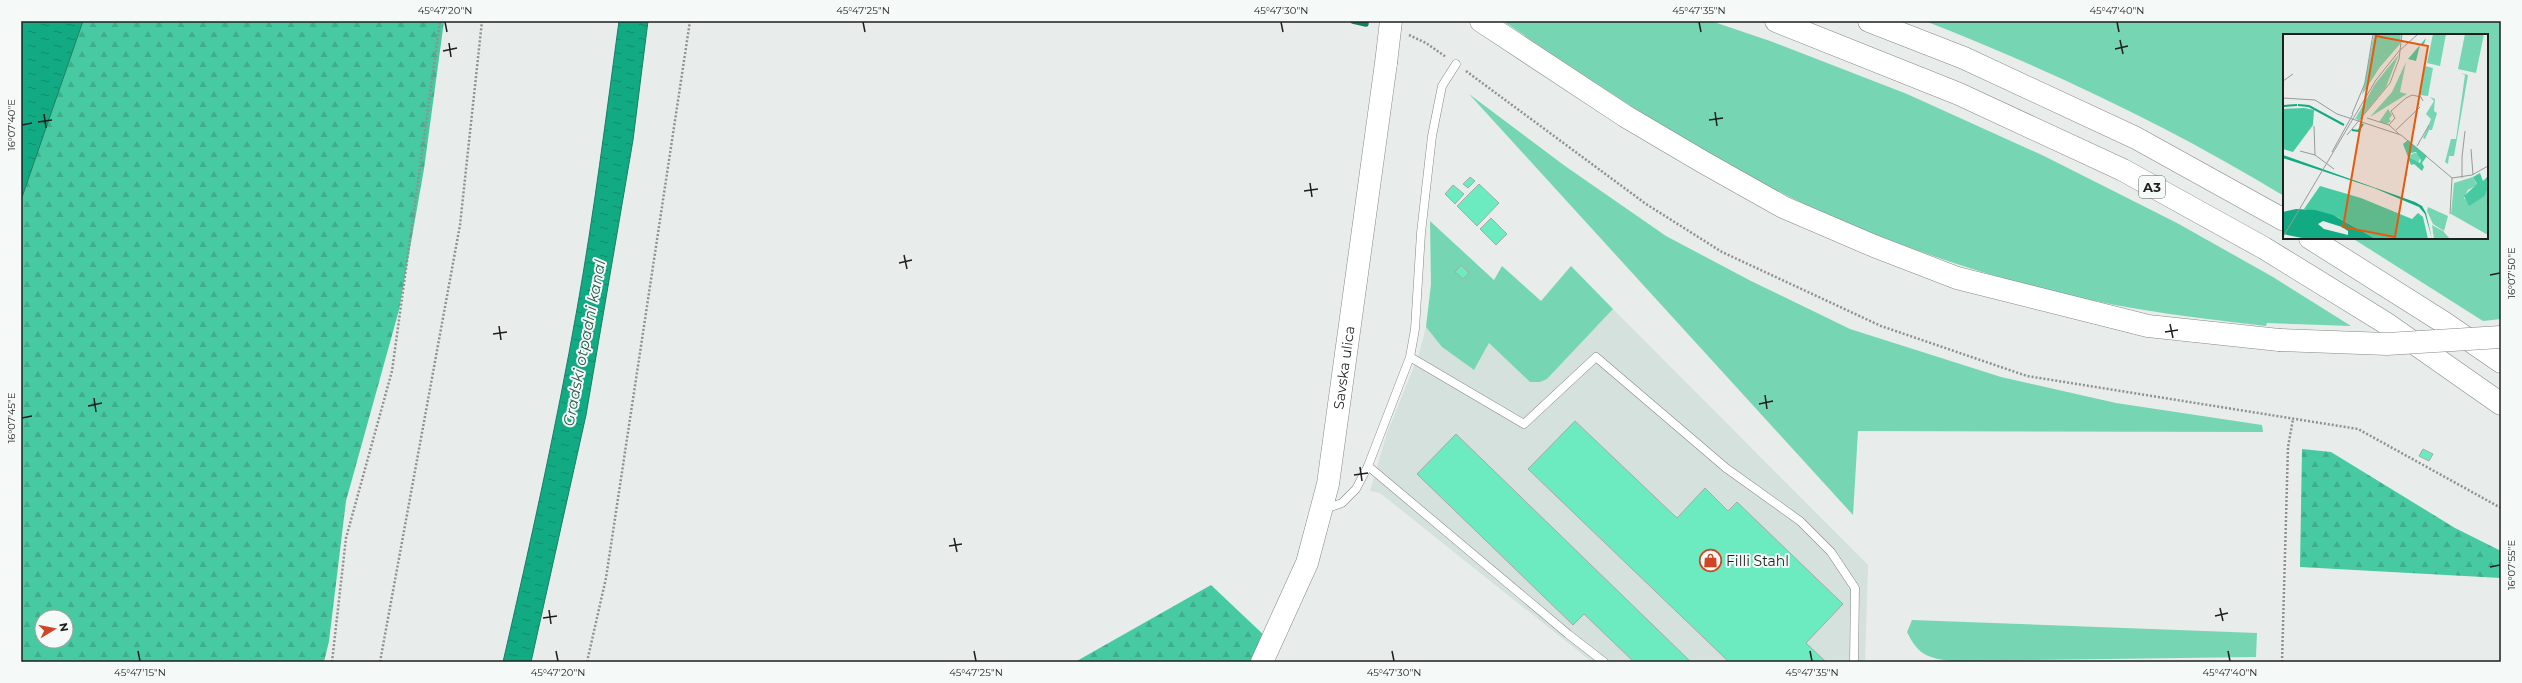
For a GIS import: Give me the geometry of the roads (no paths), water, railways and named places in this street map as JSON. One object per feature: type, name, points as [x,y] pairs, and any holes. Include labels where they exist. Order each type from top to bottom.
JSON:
[{"type":"main road","points":[[1481,21],[1625,116],[1783,207],[1874,246],[1957,278],[2148,326],[2279,340],[2387,344],[2501,337]]},
{"type":"main road","name":"A3","points":[[1776,21],[1959,94],[2123,170],[2264,248],[2377,317],[2501,404]]},
{"type":"main road","name":"A3","points":[[1869,21],[1964,58],[2136,138],[2283,219]]},
{"type":"main road","name":"Savska ulica","points":[[1262,662],[1300,582],[1322,510],[1334,440],[1386,63],[1398,27]]},
{"type":"main road","points":[[2312,239],[2443,322],[2501,362]]},
{"type":"lane","points":[[1322,510],[1342,503],[1356,489],[1368,466],[1410,357],[1415,329],[1421,233],[1432,136],[1442,86],[1456,64]]},
{"type":"lane","points":[[1410,357],[1524,424],[1596,356],[1726,468],[1800,522],[1831,552],[1855,588],[1854,662]]},
{"type":"lane","points":[[1368,466],[1568,634],[1604,662]]},
{"type":"water","points":[[21,21],[83,21],[21,200]]},
{"type":"water","name":"Gradski otpadni kanal","points":[[619,21],[648,21],[633,140],[586,415],[531,662],[503,662],[542,486],[577,309],[594,201]]},
{"type":"waterway","points":[[1353,21],[1366,24]]},
{"type":"place","name":"Filli Stahl","points":[[1711,561]]}]
